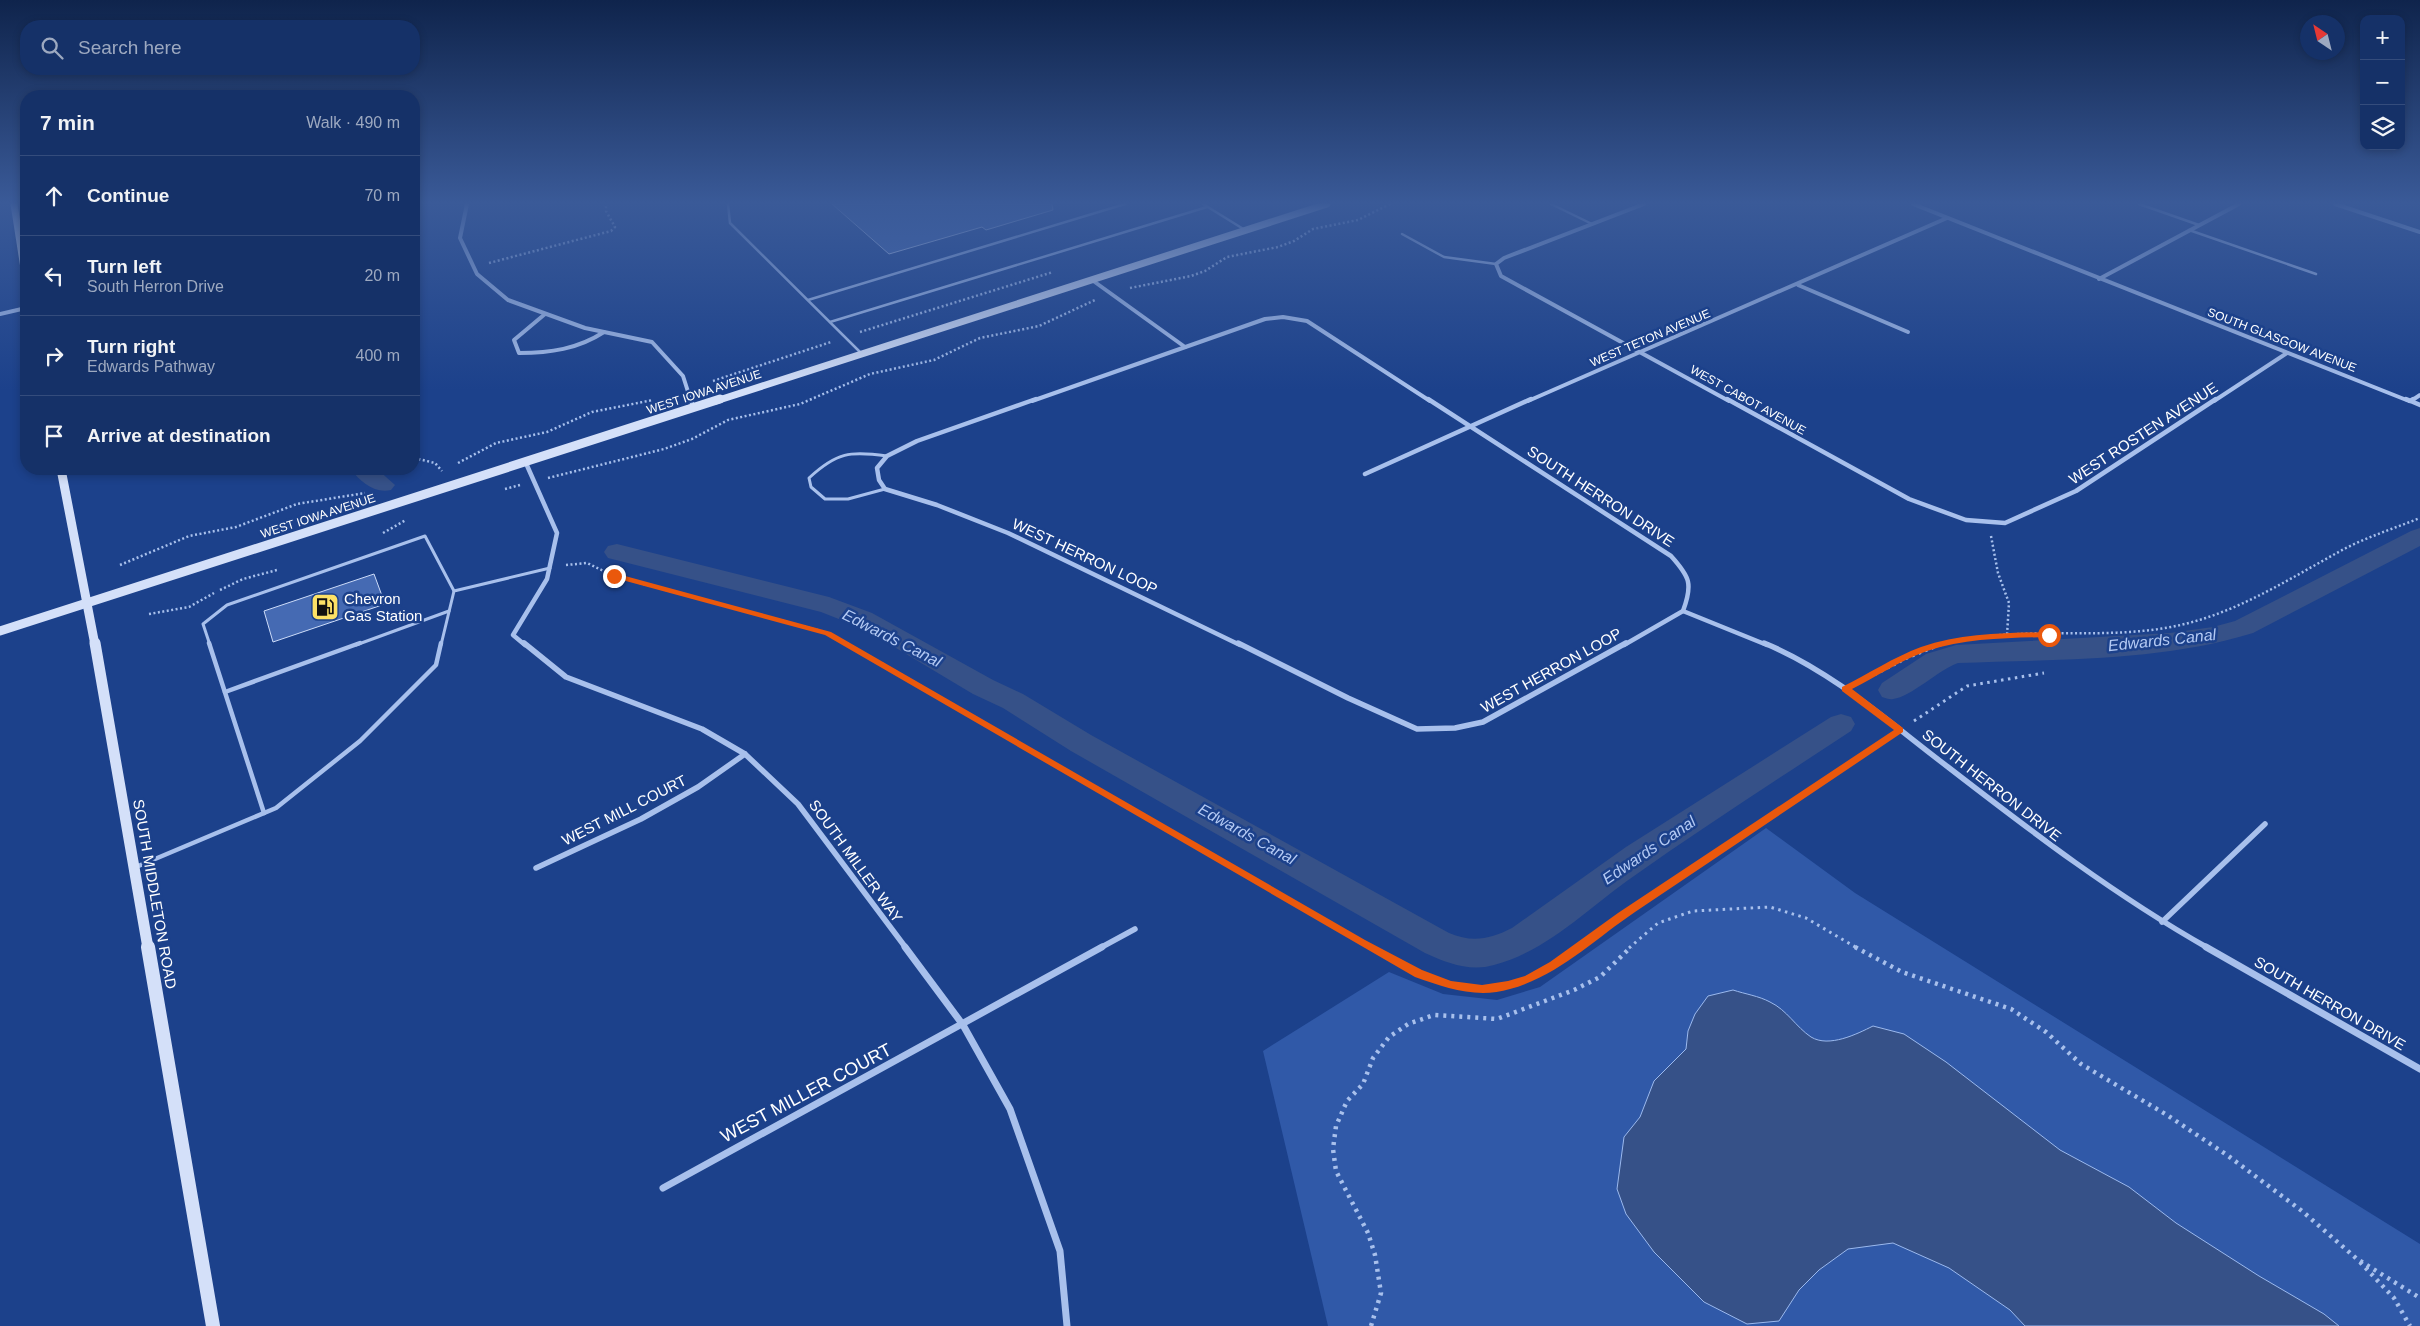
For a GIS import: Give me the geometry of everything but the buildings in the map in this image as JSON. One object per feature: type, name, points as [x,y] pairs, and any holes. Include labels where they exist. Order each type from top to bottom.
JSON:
[{"type":"street","name":"WEST IOWA AVENUE","points":[[0,631],[1135,266]]},
{"type":"street","name":"WEST CABOT AVENUE","points":[[1496,266],[1501,276],[1909,499],[1966,520],[2006,523]]},
{"type":"street","name":"WEST TETON AVENUE","points":[[1365,474],[1470,426],[1841,266]]},
{"type":"street","name":"SOUTH GLASGOW AVENUE","points":[[2066,266],[2420,405]]},
{"type":"street","points":[[2098,279],[2122,266]]},
{"type":"street","points":[[474,267],[477,274],[508,300],[585,328],[652,342],[683,376],[693,408]]},
{"type":"street","points":[[1092,280],[1185,347]]},
{"type":"street","points":[[1798,285],[1908,332]]},
{"type":"street","points":[[0,314],[20,309]]},
{"type":"street","points":[[545,314],[514,340],[519,353],[547,354],[591,342],[604,332]]},
{"type":"street","name":"SOUTH HERRON DRIVE","points":[[1185,347],[1265,319],[1283,317],[1307,321],[1671,556],[1689,574],[1691,591],[1683,611],[1783,651],[1845,689],[2060,853],[2162,922],[2420,1069]]},
{"type":"street","points":[[885,489],[879,480],[877,468],[887,456],[917,441],[1185,347]]},
{"type":"street","name":"WEST ROSTEN AVENUE","points":[[2006,523],[2076,490],[2287,353]]},
{"type":"street","points":[[2410,401],[2420,395]]},
{"type":"street","name":"SOUTH MILLER WAY","points":[[526,461],[557,533],[547,579],[512,635],[566,677],[702,729],[745,754],[798,804],[963,1025],[1010,1109],[1060,1251],[1068,1326]]},
{"type":"street","name":"SOUTH MIDDLETON ROAD","points":[[62,475],[88,602],[213,1326]]},
{"type":"street","name":"WEST HERRON LOOP","points":[[885,489],[937,505],[1008,533],[1118,584],[1348,698],[1417,729],[1455,728],[1483,722],[1508,710],[1683,611]]},
{"type":"street","name":"WEST MILL COURT","points":[[536,868],[641,819],[698,786],[745,754]]},
{"type":"street","points":[[2162,922],[2265,824]]},
{"type":"street","name":"WEST MILLER COURT","points":[[663,1188],[1135,930]]},
{"type":"lane","points":[[773,266],[861,353]]},
{"type":"lane","points":[[808,300],[921,266]]},
{"type":"lane","points":[[830,322],[1012,266]]},
{"type":"lane","points":[[2293,266],[2316,274]]},
{"type":"lane","points":[[885,489],[848,499],[825,499],[812,487],[809,478],[833,456],[861,452],[887,456]]},
{"type":"lane","points":[[134,868],[276,808],[360,741],[436,665],[454,591],[425,536],[227,605],[203,624],[264,813]]},
{"type":"lane","points":[[454,591],[550,568]]},
{"type":"lane","points":[[225,692],[449,611]]},
{"type":"path","points":[[474,267],[479,266]]},
{"type":"path","points":[[496,491],[664,449],[692,439],[728,420],[800,404],[870,374],[934,360],[980,338],[1039,326],[1135,286],[1191,276],[1213,266]]},
{"type":"path","points":[[688,390],[845,337],[1054,271]]},
{"type":"path","points":[[435,475],[444,473],[474,453],[496,444],[547,432],[592,412],[654,400]]},
{"type":"path","points":[[420,460],[434,463],[444,473],[451,485]]},
{"type":"path","points":[[120,564],[189,536],[236,527],[297,504],[375,491]]},
{"type":"path","points":[[382,534],[411,518]]},
{"type":"path","points":[[1845,689],[1922,650],[1956,641],[2008,635],[2124,631],[2171,627],[2222,612],[2272,590],[2347,548],[2420,518]]},
{"type":"path","points":[[1986,521],[1997,560],[1998,573],[2009,603],[2008,635]]},
{"type":"path","points":[[550,568],[585,562],[598,566],[614,576],[828,634],[1410,969],[1451,985],[1482,989],[1508,986],[1528,980],[1553,965],[1622,916],[1967,686],[2044,673]]},
{"type":"path","points":[[149,614],[189,607],[243,579],[280,569]]},
{"type":"path","points":[[1371,1326],[1381,1293],[1375,1255],[1368,1233],[1336,1171],[1333,1149],[1336,1126],[1347,1101],[1363,1084],[1373,1058],[1389,1037],[1408,1024],[1434,1015],[1497,1019],[1539,1005],[1600,977],[1658,923],[1693,911],[1770,907],[1806,918],[1902,972],[2011,1009],[2046,1032],[2082,1064],[2167,1115],[2242,1166],[2302,1211],[2357,1259],[2394,1298],[2410,1326]]},
{"type":"path","points":[[2357,1259],[2420,1298]]},
{"type":"shaded area","points":[[1766,828],[1855,893],[2420,1244],[2420,1326],[1328,1326],[1263,1051],[1389,972],[1443,994],[1497,1000],[1540,987]]},
{"type":"shaded area","points":[[1733,990],[1761,998],[1776,1005],[1806,1033],[1818,1040],[1843,1039],[1873,1026],[1904,1034],[1946,1062],[2060,1150],[2129,1187],[2176,1223],[2259,1276],[2324,1314],[2339,1326],[2025,1326],[2010,1310],[1949,1268],[1893,1243],[1848,1249],[1819,1270],[1799,1290],[1779,1321],[1747,1324],[1704,1302],[1654,1252],[1626,1214],[1617,1189],[1624,1137],[1640,1117],[1654,1081],[1686,1049],[1688,1031],[1695,1014],[1708,996]]},
{"type":"waterway","name":"Edwards Canal","points":[[370,475],[383,485]]},
{"type":"waterway","name":"Edwards Canal","points":[[1892,690],[1936,661],[1956,654],[2071,649],[2170,642],[2214,636],[2244,627],[2420,536]]},
{"type":"waterway","name":"Edwards Canal","points":[[617,552],[829,606],[863,619],[983,687],[1013,701],[1081,743],[1437,943],[1465,953],[1479,954],[1495,951],[1524,938],[1638,856],[1841,724]]},
{"type":"place","name":"Chevron Gas Station","points":[[325,607]]},
{"type":"route","points":[[614,576],[828,634],[1418,974],[1451,985],[1482,989],[1508,986],[1528,980],[1553,965],[1622,916],[1900,730],[1845,689],[1922,650],[1956,641],[2008,635],[2049,635]]}]
